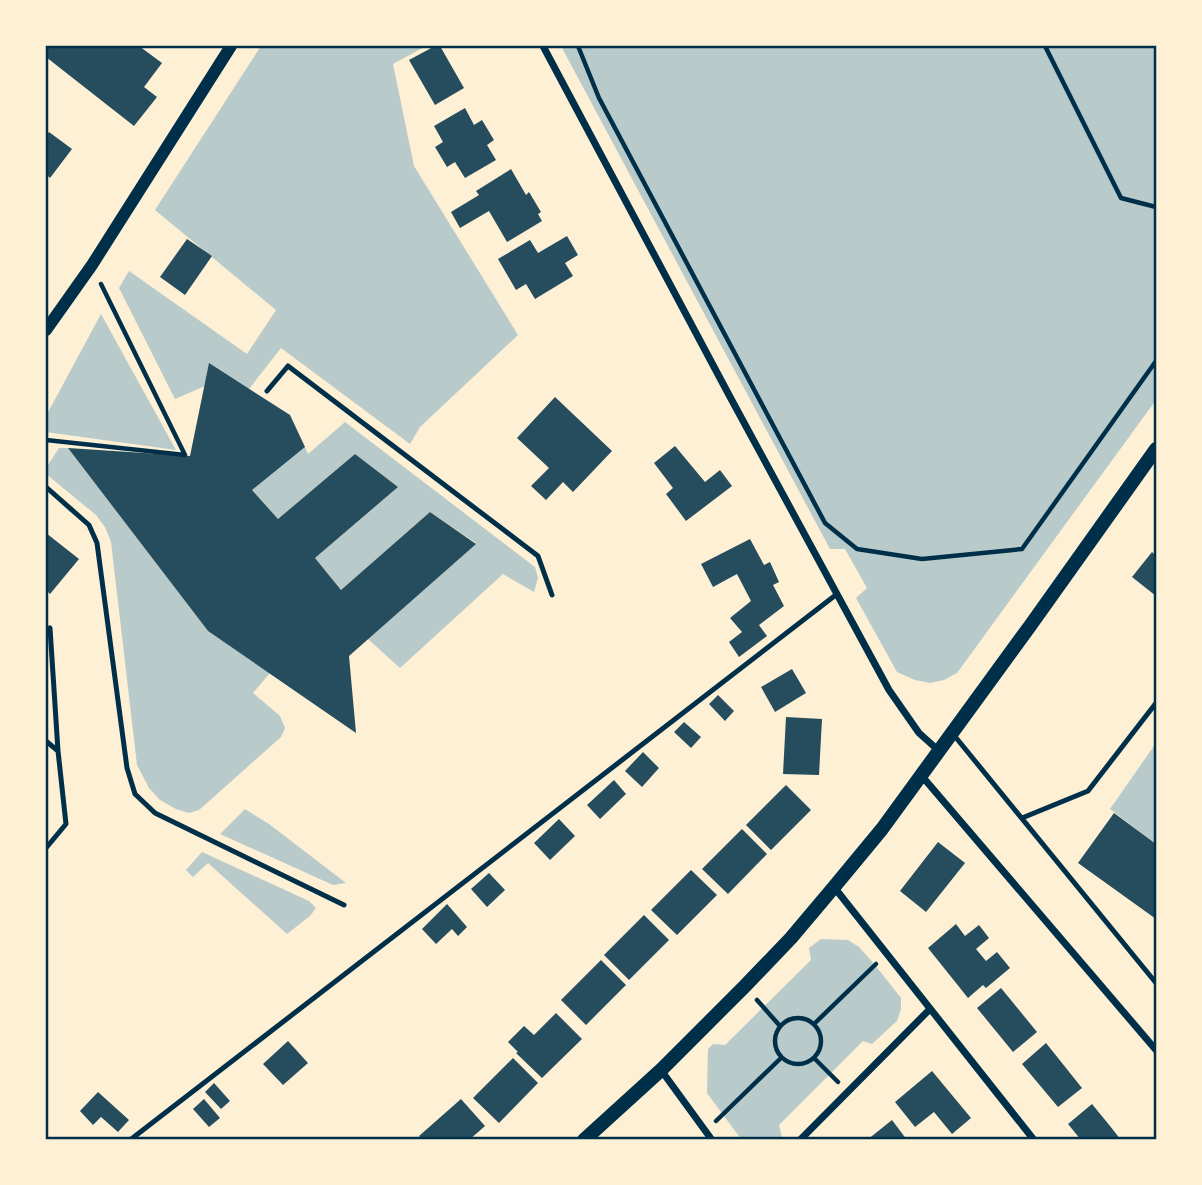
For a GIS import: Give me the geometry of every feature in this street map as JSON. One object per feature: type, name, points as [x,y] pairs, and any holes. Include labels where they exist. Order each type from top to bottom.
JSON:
[{"type":"main road","points":[[583,1139],[661,1070],[745,986],[791,938],[834,887],[882,829],[1157,449]]},
{"type":"street","points":[[46,330],[92,265],[231,46]]},
{"type":"street","points":[[543,46],[889,690],[919,733],[938,750]]},
{"type":"street","points":[[921,775],[1157,1050]]},
{"type":"street","points":[[834,887],[1034,1139]]},
{"type":"street","points":[[800,1139],[930,1009]]},
{"type":"street","points":[[661,1070],[712,1139]]},
{"type":"lane","points":[[267,391],[288,366],[538,556],[552,595]]},
{"type":"lane","points":[[46,487],[89,525],[97,543],[127,768],[135,794],[155,813],[344,905]]},
{"type":"lane","points":[[130,1139],[837,594]]},
{"type":"lane","points":[[46,634],[50,628],[66,824],[46,848]]},
{"type":"lane","points":[[1022,818],[1087,791],[1157,703]]},
{"type":"lane","points":[[951,732],[1157,983]]},
{"type":"lane","points":[[46,741],[58,751]]},
{"type":"path","points":[[578,46],[599,98],[825,523],[857,549],[922,559],[1022,549],[1157,361]]},
{"type":"path","points":[[1045,46],[1121,198],[1157,207]]},
{"type":"path","points":[[46,440],[185,456],[92,265]]},
{"type":"path","points":[[814,1024],[886,953]]},
{"type":"path","points":[[745,986],[780,1026]]},
{"type":"path","points":[[803,1018],[814,1024],[821,1038],[820,1048],[814,1058],[803,1064],[793,1065],[781,1058],[775,1049],[774,1041],[780,1026],[792,1019],[803,1018]]},
{"type":"path","points":[[705,1131],[781,1058]]},
{"type":"path","points":[[814,1058],[848,1092]]},
{"type":"shaded area","points":[[261,46],[426,46],[393,64],[414,166],[518,335],[420,427],[410,444],[281,348],[249,389],[205,386],[175,399],[119,288],[129,271],[247,354],[276,310],[155,210]]},
{"type":"shaded area","points":[[561,46],[1156,46],[1156,400],[957,673],[930,683],[897,672],[856,598],[867,588],[845,549],[830,549]]},
{"type":"shaded area","points":[[101,314],[176,450],[46,432],[46,416]]},
{"type":"shaded area","points":[[345,422],[535,567],[538,578],[534,592],[503,574],[400,668],[368,639],[476,543],[430,512],[341,590],[315,558],[398,487],[355,454],[278,519],[252,490],[305,447],[308,454]]},
{"type":"shaded area","points":[[59,448],[68,448],[208,631],[270,673],[253,693],[280,716],[285,728],[281,737],[199,810],[189,813],[160,800],[149,788],[137,765],[111,542],[96,515],[46,474],[46,468]]},
{"type":"shaded area","points":[[1156,743],[1156,844],[1110,809]]},
{"type":"shaded area","points":[[245,809],[346,883],[333,885],[220,834]]},
{"type":"shaded area","points":[[202,852],[309,901],[316,908],[287,934],[208,863],[193,877],[186,870]]},
{"type":"shaded area","points":[[821,939],[848,940],[859,947],[901,998],[897,1021],[872,1044],[863,1041],[779,1125],[782,1137],[780,1139],[741,1139],[707,1093],[708,1049],[713,1044],[725,1045],[811,960],[809,948]]},
{"type":"building","points":[[46,46],[139,46],[162,63],[144,87],[157,97],[134,126],[46,57]]},
{"type":"building","points":[[440,46],[464,88],[435,105],[409,60]]},
{"type":"building","points":[[465,108],[474,125],[482,120],[494,140],[487,145],[496,160],[465,178],[455,162],[447,167],[435,147],[443,142],[434,126]]},
{"type":"building","points":[[49,132],[72,149],[50,178],[46,174],[46,136]]},
{"type":"building","points":[[511,169],[526,195],[529,192],[541,212],[538,214],[542,221],[507,242],[489,211],[460,228],[451,212],[479,195],[476,191]]},
{"type":"building","points":[[567,236],[578,255],[565,263],[573,276],[535,299],[526,284],[516,290],[498,259],[530,240],[538,253]]},
{"type":"building","points":[[187,239],[212,256],[185,295],[160,277]]},
{"type":"building","points":[[209,363],[290,415],[305,447],[252,490],[278,519],[355,454],[398,487],[315,558],[341,590],[430,512],[476,544],[349,656],[356,733],[208,631],[68,448],[190,456]]},
{"type":"building","points":[[555,397],[612,451],[573,492],[563,482],[546,500],[531,486],[549,468],[517,438]]},
{"type":"building","points":[[675,446],[705,482],[720,470],[732,486],[686,521],[666,494],[673,488],[654,463]]},
{"type":"building","points":[[46,533],[79,559],[50,594],[46,590]]},
{"type":"building","points":[[750,539],[764,565],[770,562],[779,582],[773,585],[784,606],[759,625],[767,636],[739,657],[729,642],[742,632],[730,618],[751,601],[737,574],[713,587],[701,564]]},
{"type":"building","points":[[1156,551],[1156,596],[1132,577],[1152,552],[1154,554]]},
{"type":"building","points":[[792,669],[806,693],[775,712],[761,687]]},
{"type":"building","points":[[718,695],[734,711],[725,721],[709,704]]},
{"type":"building","points":[[786,717],[822,719],[819,775],[783,774]]},
{"type":"building","points":[[684,722],[701,737],[691,748],[674,732]]},
{"type":"building","points":[[643,752],[659,768],[642,787],[625,771]]},
{"type":"building","points":[[614,780],[626,794],[600,819],[587,805]]},
{"type":"building","points":[[786,785],[811,810],[771,850],[746,825]]},
{"type":"building","points":[[1114,813],[1156,844],[1156,919],[1078,863]]},
{"type":"building","points":[[559,819],[575,836],[550,860],[534,843]]},
{"type":"building","points":[[742,829],[767,854],[728,894],[702,869]]},
{"type":"building","points":[[938,842],[965,863],[926,912],[900,891]]},
{"type":"building","points":[[691,870],[717,895],[677,935],[651,910]]},
{"type":"building","points":[[489,873],[505,890],[487,907],[471,889]]},
{"type":"building","points":[[447,904],[467,927],[458,936],[452,929],[436,944],[422,929]]},
{"type":"building","points":[[644,915],[669,940],[629,980],[604,955]]},
{"type":"building","points":[[956,924],[965,936],[979,925],[989,938],[976,949],[986,961],[997,952],[1010,968],[986,988],[983,985],[968,998],[928,948]]},
{"type":"building","points":[[601,960],[626,985],[586,1025],[561,1000]]},
{"type":"building","points":[[1001,988],[1037,1032],[1013,1052],[977,1008]]},
{"type":"building","points":[[556,1013],[582,1039],[542,1078],[508,1042],[524,1026],[534,1035]]},
{"type":"building","points":[[288,1041],[308,1063],[283,1085],[263,1064]]},
{"type":"building","points":[[1046,1043],[1082,1088],[1058,1107],[1022,1064]]},
{"type":"building","points":[[513,1058],[538,1083],[499,1123],[473,1098]]},
{"type":"building","points":[[932,1071],[971,1118],[952,1134],[934,1112],[915,1127],[895,1102]]},
{"type":"building","points":[[214,1083],[230,1101],[221,1109],[205,1092]]},
{"type":"building","points":[[98,1092],[129,1120],[118,1132],[101,1117],[93,1125],[80,1111]]},
{"type":"building","points":[[204,1099],[220,1118],[209,1127],[193,1109]]},
{"type":"building","points":[[461,1099],[485,1126],[469,1140],[422,1140],[419,1136]]},
{"type":"building","points":[[1092,1104],[1121,1140],[1081,1140],[1068,1124]]},
{"type":"building","points":[[892,1120],[907,1140],[867,1140]]}]
